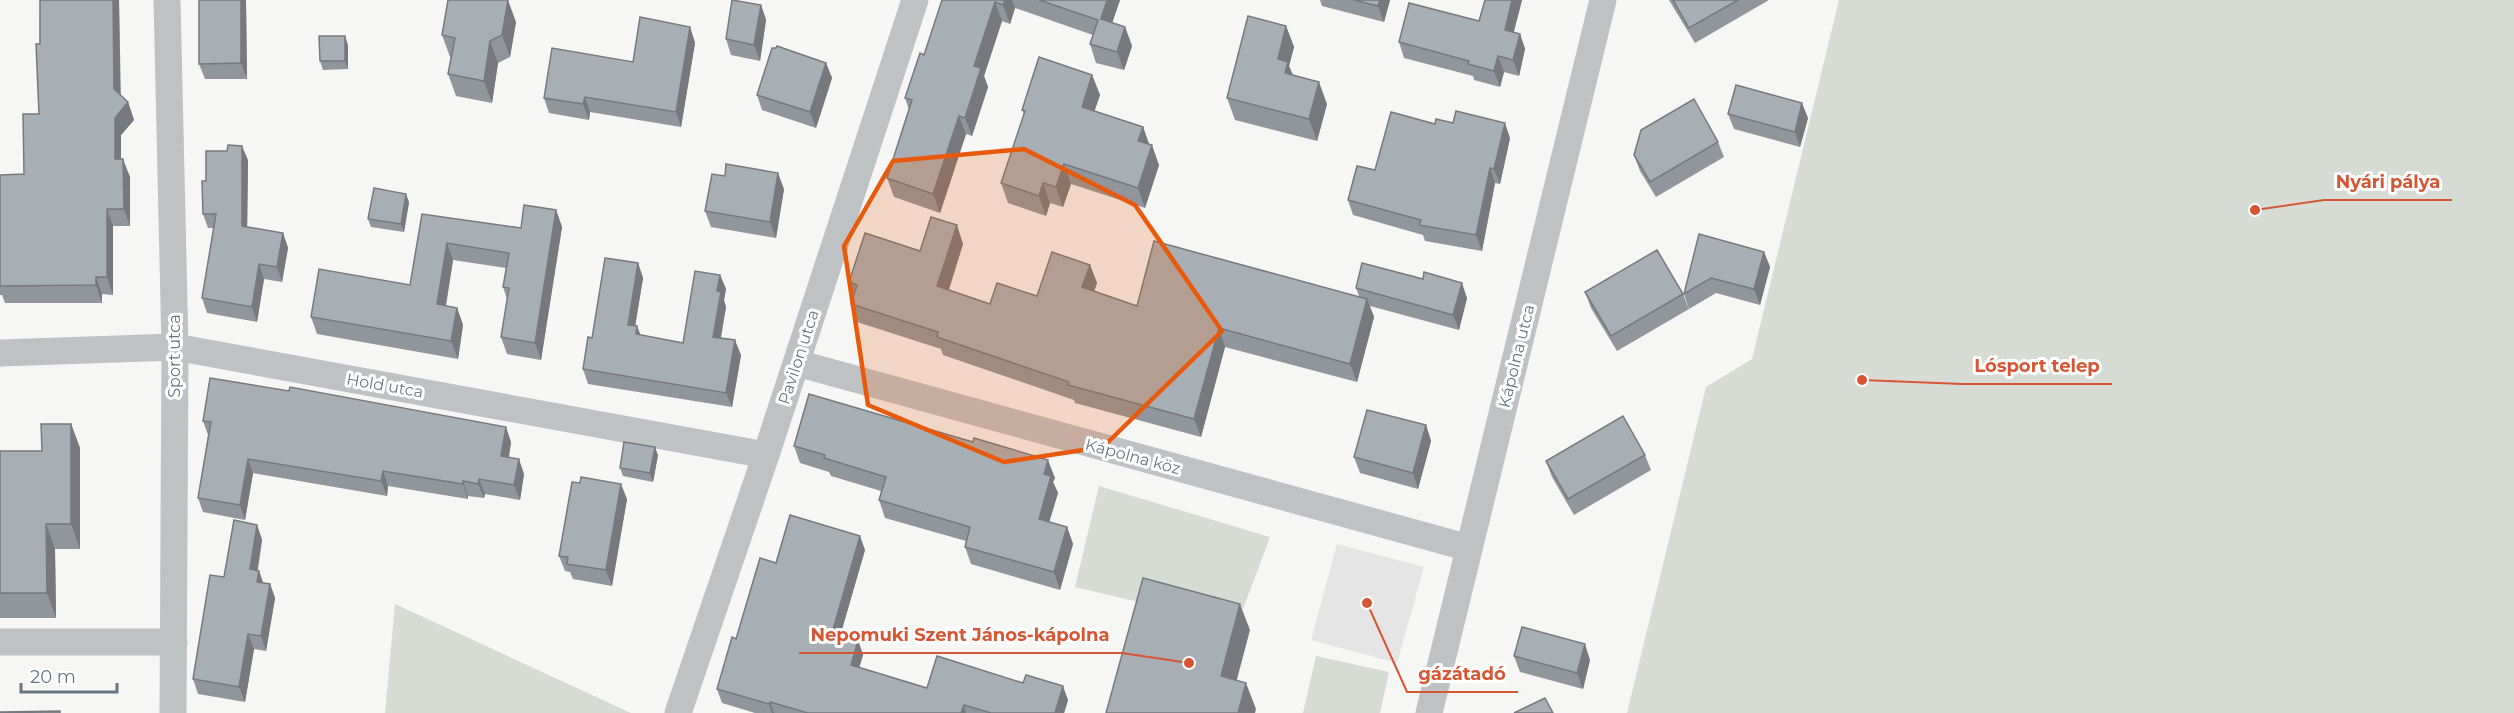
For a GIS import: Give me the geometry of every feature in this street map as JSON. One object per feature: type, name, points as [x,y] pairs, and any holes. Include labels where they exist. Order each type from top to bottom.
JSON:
[{"type":"street","name":"Sport utca","points":[[168,0],[175,347],[173,713]]},
{"type":"street","name":"Pavilon utca","points":[[678,713],[797,363],[915,0]]},
{"type":"street","name":"Kápolna utca","points":[[1429,713],[1603,0]]},
{"type":"street","name":"Hold utca","points":[[0,353],[175,347],[766,455]]},
{"type":"street","name":"Kápolna köz","points":[[797,363],[1468,548]]},
{"type":"street","points":[[0,642],[174,642]]},
{"type":"highlighted area","points":[[1024,149],[1135,205],[1222,331],[1103,447],[1004,462],[868,405],[844,246],[893,161]]},
{"type":"shaded area","points":[[1839,0],[2514,0],[2514,713],[1627,713],[1706,387],[1752,359]]},
{"type":"shaded area","points":[[1099,486],[1270,537],[1243,609],[1154,593],[1139,602],[1075,587]]},
{"type":"shaded area","points":[[1337,544],[1424,567],[1397,663],[1311,640]]},
{"type":"shaded area","points":[[395,604],[631,713],[385,713]]},
{"type":"shaded area","points":[[1316,656],[1389,672],[1380,713],[1303,713]]},
{"type":"building","points":[[40,0],[113,0],[114,89],[128,102],[115,118],[115,159],[123,159],[124,209],[107,209],[107,277],[96,277],[96,285],[0,286],[0,175],[24,174],[23,114],[39,114],[36,44],[40,44]]},
{"type":"building","points":[[199,0],[241,0],[241,63],[199,64]]},
{"type":"building","points":[[448,0],[508,0],[502,35],[490,41],[484,81],[448,74],[455,38],[442,35]]},
{"type":"building","points":[[732,0],[761,5],[754,45],[726,39]]},
{"type":"building","points":[[942,0],[1005,0],[1003,5],[995,2],[974,66],[981,68],[965,118],[959,116],[933,194],[887,178],[912,100],[905,98],[920,53],[924,55]]},
{"type":"building","points":[[1039,0],[1107,0],[1101,19],[1125,27],[1117,52],[1090,44],[1098,20]]},
{"type":"building","points":[[1354,0],[1380,0],[1378,6]]},
{"type":"building","points":[[1485,0],[1512,0],[1505,30],[1520,34],[1513,60],[1498,56],[1494,71],[1468,64],[1469,61],[1399,42],[1409,3],[1479,21]]},
{"type":"building","points":[[1673,0],[1738,0],[1689,28]]},
{"type":"building","points":[[1248,16],[1286,26],[1278,59],[1288,62],[1285,73],[1319,82],[1309,119],[1227,98]]},
{"type":"building","points":[[640,17],[690,27],[676,112],[585,97],[583,104],[544,98],[552,48],[633,62]]},
{"type":"building","points":[[319,36],[345,36],[345,61],[320,61]]},
{"type":"building","points":[[777,46],[826,63],[810,112],[757,95],[772,48]]},
{"type":"building","points":[[1039,57],[1092,75],[1082,107],[1143,127],[1138,141],[1152,145],[1138,188],[1064,164],[1056,187],[1043,183],[1039,196],[1001,183],[1025,111],[1022,110]]},
{"type":"building","points":[[1736,85],[1802,103],[1795,132],[1728,114]]},
{"type":"building","points":[[1694,99],[1718,142],[1650,182],[1634,155],[1641,130]]},
{"type":"building","points":[[1456,111],[1505,123],[1494,169],[1490,168],[1476,235],[1419,225],[1421,220],[1348,200],[1357,166],[1375,170],[1391,112],[1435,124],[1436,119],[1453,123]]},
{"type":"building","points":[[228,145],[242,146],[242,226],[283,233],[277,267],[259,264],[252,307],[202,298],[216,214],[203,214],[202,181],[206,181],[206,151],[227,151]]},
{"type":"building","points":[[726,164],[778,173],[770,222],[705,211],[712,174],[725,176]]},
{"type":"building","points":[[374,188],[406,194],[401,224],[368,219]]},
{"type":"building","points":[[524,205],[556,210],[535,343],[501,337],[509,288],[503,287],[509,253],[447,243],[437,304],[457,308],[451,341],[311,317],[319,269],[410,285],[422,214],[521,228]]},
{"type":"building","points":[[931,217],[957,225],[937,286],[990,304],[997,283],[1037,296],[1052,252],[1090,265],[1082,287],[1137,306],[1154,241],[1367,299],[1350,364],[1219,328],[1194,419],[1068,385],[1069,382],[937,337],[938,332],[851,304],[857,285],[849,282],[865,233],[920,251]]},
{"type":"building","points":[[1699,234],[1764,252],[1754,289],[1711,278],[1684,294]]},
{"type":"building","points":[[1657,250],[1683,294],[1611,336],[1585,292]]},
{"type":"building","points":[[605,258],[638,263],[628,325],[637,326],[636,334],[683,343],[695,271],[720,275],[717,291],[721,292],[713,337],[735,340],[726,393],[583,369],[588,337],[592,338]]},
{"type":"building","points":[[1362,263],[1423,279],[1424,272],[1462,283],[1453,315],[1356,288]]},
{"type":"building","points":[[210,378],[289,391],[290,387],[506,427],[501,456],[519,459],[514,485],[479,479],[478,484],[463,481],[463,484],[383,471],[381,481],[248,459],[240,505],[198,498],[211,422],[203,421]]},
{"type":"building","points":[[809,394],[973,442],[974,438],[1048,460],[1044,474],[1051,476],[1039,519],[1067,527],[1054,572],[965,547],[970,527],[879,500],[886,477],[794,446]]},
{"type":"building","points":[[1367,410],[1426,425],[1413,473],[1354,457]]},
{"type":"building","points":[[1623,416],[1645,455],[1568,499],[1546,461]]},
{"type":"building","points":[[41,424],[71,424],[71,524],[46,524],[47,593],[0,593],[0,451],[42,451]]},
{"type":"building","points":[[624,442],[655,447],[650,473],[620,468]]},
{"type":"building","points":[[581,477],[621,484],[606,570],[567,564],[568,557],[559,556],[572,482],[580,483]]},
{"type":"building","points":[[790,515],[860,536],[832,633],[858,640],[851,665],[927,688],[937,656],[1023,683],[1026,675],[1063,686],[1055,713],[991,713],[964,705],[961,713],[808,713],[717,689],[732,637],[736,639],[760,558],[776,563]]},
{"type":"building","points":[[234,520],[257,525],[250,569],[259,571],[257,582],[270,584],[261,636],[248,634],[239,687],[193,679],[210,575],[224,577]]},
{"type":"building","points":[[1143,578],[1240,604],[1221,676],[1246,683],[1238,713],[1106,713]]},
{"type":"building","points":[[1522,627],[1585,644],[1577,673],[1514,656]]},
{"type":"building","points":[[1545,698],[1553,713],[1514,713]]},
{"type":"building","points":[[60,711],[60,713],[0,713],[0,712]]},
{"type":"place","name":"Nyári pálya","points":[[2255,210]]},
{"type":"place","name":"Lósport telep","points":[[1862,380]]},
{"type":"place","name":"gázátadó","points":[[1367,603]]},
{"type":"place","name":"Nepomuki Szent János-kápolna","points":[[1189,663]]}]
